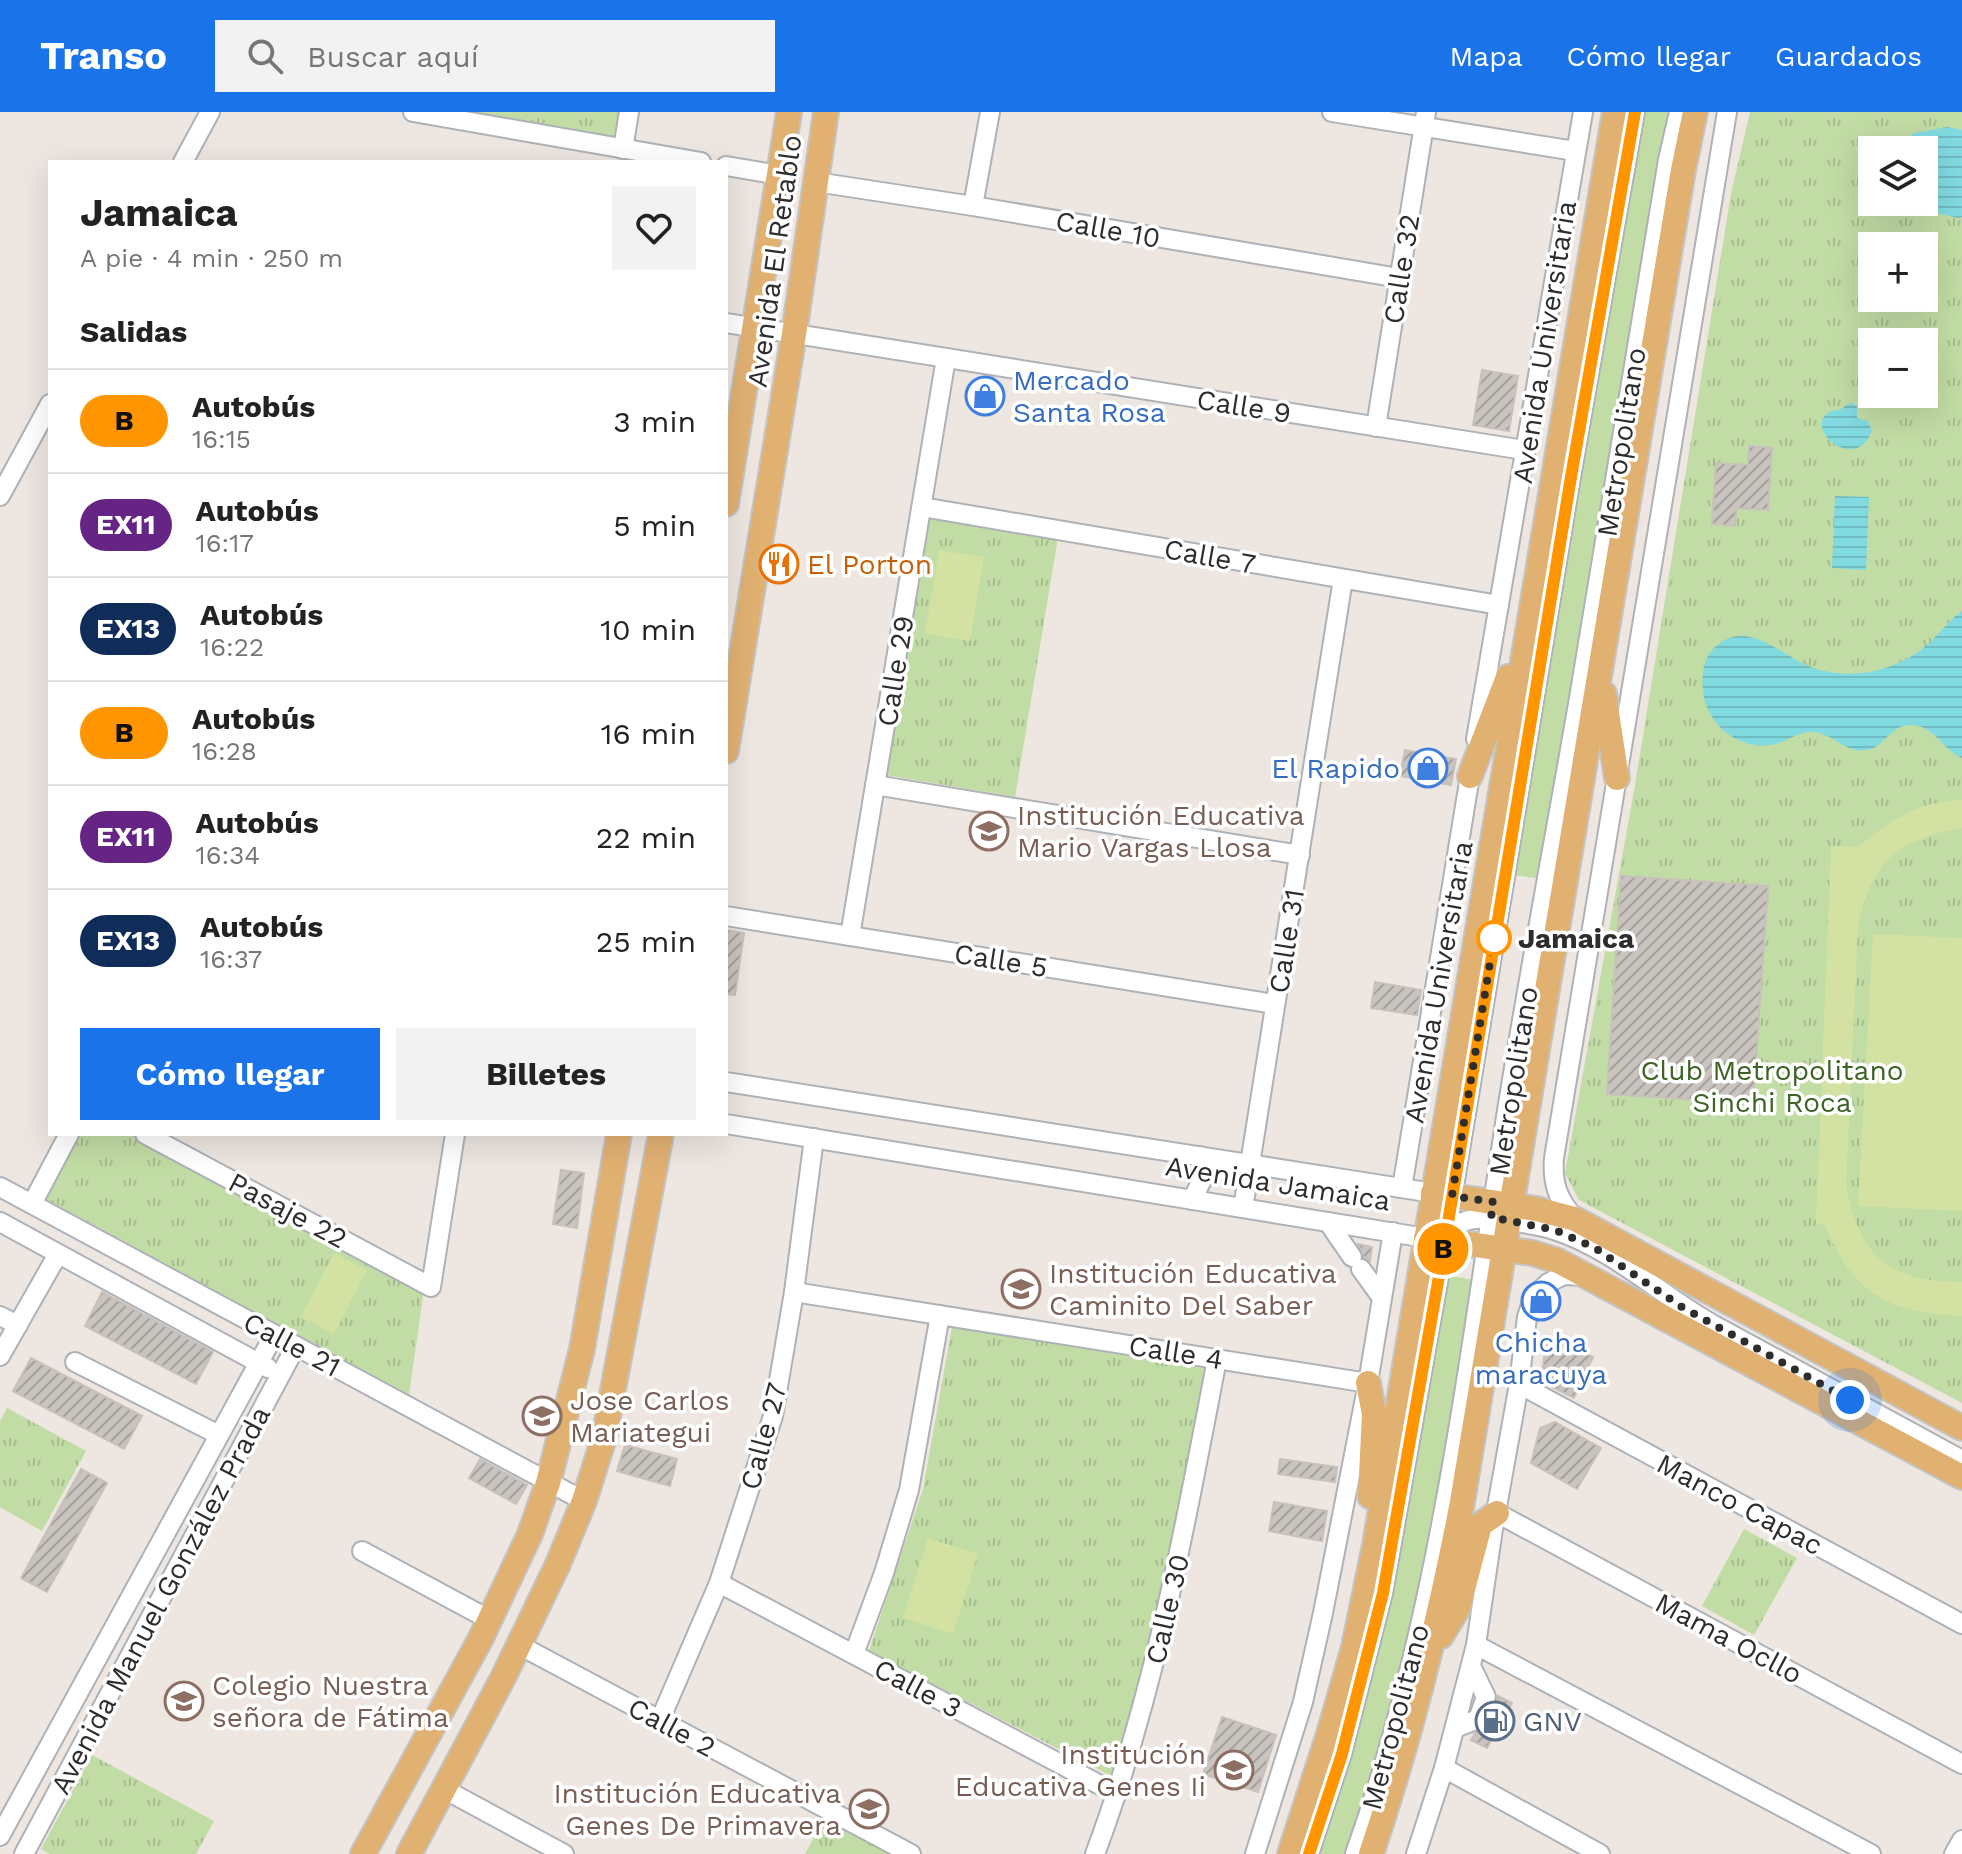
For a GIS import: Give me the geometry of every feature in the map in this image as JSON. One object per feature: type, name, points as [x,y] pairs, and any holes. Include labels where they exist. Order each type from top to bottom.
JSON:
[{"type":"main road","name":"Avenida El Retablo","points":[[728,492],[789,112]]},
{"type":"main road","name":"Avenida El Retablo","points":[[728,739],[794,334],[826,112]]},
{"type":"main road","name":"Avenida Universitaria","points":[[1290,1854],[1354,1647],[1439,1236],[1442,1194],[1526,638],[1615,112]]},
{"type":"main road","points":[[1371,1854],[1410,1733],[1431,1652],[1459,1516],[1502,1212],[1600,673],[1695,112]]},
{"type":"main road","points":[[1470,776],[1526,638]]},
{"type":"main road","points":[[1600,673],[1617,778]]},
{"type":"main road","points":[[363,1854],[490,1620],[525,1545],[548,1483],[582,1349],[619,1136]]},
{"type":"main road","points":[[409,1854],[519,1645],[584,1501],[604,1438],[661,1136]]},
{"type":"main road","name":"Avenida Jamaica","points":[[1442,1194],[1502,1212],[1575,1219],[1962,1428]]},
{"type":"main road","name":"Avenida Jamaica","points":[[1439,1236],[1533,1253],[1558,1261],[1962,1477]]},
{"type":"main road","points":[[1368,1383],[1374,1414],[1370,1507],[1375,1545]]},
{"type":"main road","points":[[1431,1652],[1458,1608],[1480,1525],[1497,1513]]},
{"type":"street","points":[[184,160],[210,112]]},
{"type":"street","points":[[413,112],[689,160]]},
{"type":"street","points":[[623,149],[629,112]]},
{"type":"street","points":[[973,206],[990,112]]},
{"type":"street","points":[[1332,112],[1424,119],[1575,151]]},
{"type":"street","name":"Avenida Universitaria","points":[[1402,1188],[1583,112]]},
{"type":"street","name":"Metropolitano","points":[[1442,1194],[1635,112]]},
{"type":"street","name":"Metropolitano","points":[[1502,1212],[1651,263],[1679,112]]},
{"type":"street","points":[[1575,1219],[1560,1202],[1553,1180],[1554,1158],[1727,112]]},
{"type":"street","name":"Calle 32","points":[[1376,427],[1424,119]]},
{"type":"street","points":[[728,166],[779,175]]},
{"type":"street","name":"Calle 10","points":[[816,182],[1399,278]]},
{"type":"street","name":"Calle 9","points":[[728,323],[1524,450]]},
{"type":"street","name":"Calle 29","points":[[850,936],[946,358]]},
{"type":"street","points":[[0,496],[48,408]]},
{"type":"street","name":"Calle 7","points":[[922,507],[1499,605]]},
{"type":"street","name":"Calle 31","points":[[1243,1208],[1343,579]]},
{"type":"street","points":[[875,785],[1300,855]]},
{"type":"street","name":"Calle 5","points":[[728,916],[1275,1004]]},
{"type":"street","name":"Avenida Jamaica","points":[[728,1082],[1442,1194]]},
{"type":"street","name":"Avenida Jamaica","points":[[728,1124],[1328,1222],[1439,1236]]},
{"type":"street","points":[[32,1204],[68,1136]]},
{"type":"street","name":"Pasaje 22","points":[[149,1136],[431,1287],[455,1136]]},
{"type":"street","name":"Calle 27","points":[[660,1720],[719,1583],[773,1416],[794,1292],[814,1138]]},
{"type":"street","points":[[1192,1200],[1202,1180],[1200,1156]]},
{"type":"street","name":"Calle 21","points":[[0,1187],[584,1501]]},
{"type":"street","points":[[1439,1236],[1471,1218],[1502,1212],[1555,1230],[1595,1248],[1682,1307],[1962,1460]]},
{"type":"street","name":"Calle 21","points":[[0,1222],[281,1375]]},
{"type":"street","points":[[1328,1222],[1382,1298]]},
{"type":"street","points":[[1255,1854],[1306,1687],[1334,1561],[1393,1232]]},
{"type":"street","name":"Metropolitano","points":[[1309,1854],[1342,1754],[1383,1593],[1439,1236]]},
{"type":"street","name":"Metropolitano","points":[[1355,1854],[1388,1752],[1424,1610],[1496,1248]]},
{"type":"street","points":[[0,1356],[58,1254]]},
{"type":"street","points":[[1416,1854],[1444,1768],[1476,1645],[1527,1317],[1534,1296],[1548,1283],[1564,1275],[1588,1276]]},
{"type":"street","name":"Calle 4","points":[[794,1292],[1368,1383]]},
{"type":"street","points":[[854,1654],[884,1573],[909,1490],[940,1315]]},
{"type":"street","points":[[0,1316],[18,1325]]},
{"type":"street","name":"Avenida Manuel González Prada","points":[[0,1836],[274,1335]]},
{"type":"street","name":"Avenida Manuel González Prada","points":[[24,1854],[99,1728],[296,1346]]},
{"type":"street","name":"Calle 30","points":[[1095,1854],[1117,1794],[1154,1669],[1217,1359]]},
{"type":"street","points":[[75,1362],[219,1435]]},
{"type":"street","name":"Manco Capac","points":[[1519,1384],[1962,1624]]},
{"type":"street","name":"Mama Ocllo","points":[[1497,1513],[1962,1764]]},
{"type":"street","points":[[362,1551],[490,1620]]},
{"type":"street","name":"Calle 3","points":[[719,1583],[1117,1794]]},
{"type":"street","name":"Calle 2","points":[[519,1645],[911,1854]]},
{"type":"street","points":[[1476,1645],[1871,1854]]},
{"type":"street","points":[[1444,1768],[1600,1854]]},
{"type":"street","points":[[444,1789],[564,1854]]},
{"type":"street","points":[[1954,1854],[1962,1840]]},
{"type":"green space","points":[[460,112],[628,112],[624,140]]},
{"type":"green space","points":[[1642,112],[1672,112],[1542,879],[1512,875]]},
{"type":"green space","name":"Club Metropolitano Sinchi Roca","points":[[1750,112],[1962,112],[1962,1403],[1579,1200],[1565,1173],[1634,791],[1731,194]]},
{"type":"green space","points":[[930,516],[1058,538],[1015,797],[886,775]]},
{"type":"green space","points":[[939,550],[984,557],[970,641],[925,634]]},
{"type":"green space","points":[[1962,800],[1962,828],[1920,839],[1890,858],[1870,887],[1863,906],[1858,929],[1846,1184],[1859,1230],[1881,1260],[1914,1277],[1962,1282],[1962,1316],[1959,1316],[1911,1310],[1876,1295],[1848,1268],[1825,1225],[1816,1223],[1831,846],[1858,847],[1882,828],[1918,808]]},
{"type":"green space","points":[[1873,934],[1962,938],[1962,1211],[1858,1206]]},
{"type":"green space","points":[[73,1136],[138,1136],[424,1289],[409,1395],[42,1197]]},
{"type":"green space","points":[[334,1253],[367,1270],[334,1334],[301,1317]]},
{"type":"green space","points":[[1447,1275],[1473,1280],[1441,1485],[1401,1681],[1348,1854],[1318,1854],[1400,1546]]},
{"type":"green space","points":[[952,1327],[1207,1369],[1144,1674],[1113,1777],[869,1651],[923,1489]]},
{"type":"green space","points":[[7,1408],[86,1451],[42,1531],[0,1507],[0,1421]]},
{"type":"green space","points":[[1744,1529],[1797,1558],[1754,1635],[1702,1606]]},
{"type":"green space","points":[[928,1538],[978,1554],[953,1634],[903,1618]]},
{"type":"green space","points":[[92,1755],[214,1821],[196,1854],[50,1854],[41,1849]]},
{"type":"green space","points":[[824,1818],[892,1854],[805,1854]]},
{"type":"water","points":[[1947,127],[1962,130],[1962,217],[1938,214],[1938,136],[1910,136]]},
{"type":"water","points":[[1852,403],[1857,407],[1857,418],[1868,421],[1872,430],[1865,443],[1855,449],[1845,449],[1827,437],[1822,420],[1829,412]]},
{"type":"water","points":[[1835,496],[1869,497],[1866,570],[1832,568]]},
{"type":"water","points":[[1962,611],[1962,758],[1933,734],[1913,725],[1899,728],[1867,750],[1852,749],[1826,735],[1811,732],[1771,745],[1747,743],[1736,739],[1717,724],[1706,703],[1703,691],[1705,662],[1715,647],[1727,639],[1751,637],[1824,671],[1866,673],[1891,666],[1915,654]]},
{"type":"building","points":[[1482,370],[1518,376],[1509,431],[1473,425]]},
{"type":"building","points":[[1749,446],[1772,448],[1768,510],[1736,508],[1735,526],[1712,524],[1716,463],[1748,465]]},
{"type":"building","name":"El Porton","points":[[774,549],[792,552],[788,579],[770,576]]},
{"type":"building","name":"El Rapido","points":[[1405,750],[1456,759],[1451,785],[1400,776]]},
{"type":"building","points":[[1621,876],[1768,886],[1753,1103],[1607,1094]]},
{"type":"building","points":[[728,930],[744,933],[735,995],[728,994]]},
{"type":"building","points":[[1375,982],[1421,990],[1417,1015],[1371,1008]]},
{"type":"building","points":[[561,1170],[584,1173],[577,1228],[553,1224]]},
{"type":"building","points":[[1358,1244],[1372,1247],[1370,1261],[1364,1258]]},
{"type":"building","points":[[102,1292],[213,1352],[196,1384],[85,1326]]},
{"type":"building","points":[[1547,1335],[1593,1357],[1574,1398],[1546,1384],[1542,1375]]},
{"type":"building","points":[[31,1358],[142,1416],[124,1449],[13,1391]]},
{"type":"building","points":[[1555,1422],[1601,1448],[1577,1489],[1531,1463],[1540,1428]]},
{"type":"building","points":[[625,1445],[677,1459],[670,1486],[617,1471]]},
{"type":"building","points":[[480,1459],[527,1485],[516,1504],[469,1478]]},
{"type":"building","points":[[1280,1459],[1337,1467],[1335,1482],[1278,1474]]},
{"type":"building","points":[[81,1469],[107,1483],[47,1592],[21,1578]]},
{"type":"building","points":[[1274,1502],[1327,1511],[1322,1541],[1269,1531]]},
{"type":"building","points":[[1498,1696],[1512,1703],[1487,1748],[1471,1740],[1475,1733],[1489,1724]]},
{"type":"building","points":[[1222,1717],[1276,1735],[1258,1792],[1203,1774]]},
{"type":"bus line","name":"B","points":[[1309,1854],[1342,1754],[1383,1593],[1635,112]]},
{"type":"place","name":"Mercado Santa Rosa","points":[[985,396]]},
{"type":"place","name":"El Porton","points":[[779,564]]},
{"type":"place","name":"El Rapido","points":[[1428,768]]},
{"type":"place","name":"Institución Educativa Mario Vargas Llosa","points":[[989,831]]},
{"type":"place","name":"Jamaica","points":[[1494,938]]},
{"type":"place","name":"Institución Educativa Caminito Del Saber","points":[[1021,1289]]},
{"type":"place","name":"Chicha maracuya","points":[[1541,1301]]},
{"type":"place","name":"Jose Carlos Mariategui","points":[[542,1416]]},
{"type":"place","name":"Colegio Nuestra señora de Fátima","points":[[184,1701]]},
{"type":"place","name":"GNV","points":[[1495,1721]]},
{"type":"place","name":"Institución Educativa Genes Ii","points":[[1234,1770]]},
{"type":"place","name":"Institución Educativa Genes De Primavera","points":[[869,1809]]},
{"type":"route","points":[[1494,938],[1452,1196],[1494,1202],[1491,1217],[1555,1230],[1595,1248],[1682,1307],[1850,1400]]}]
